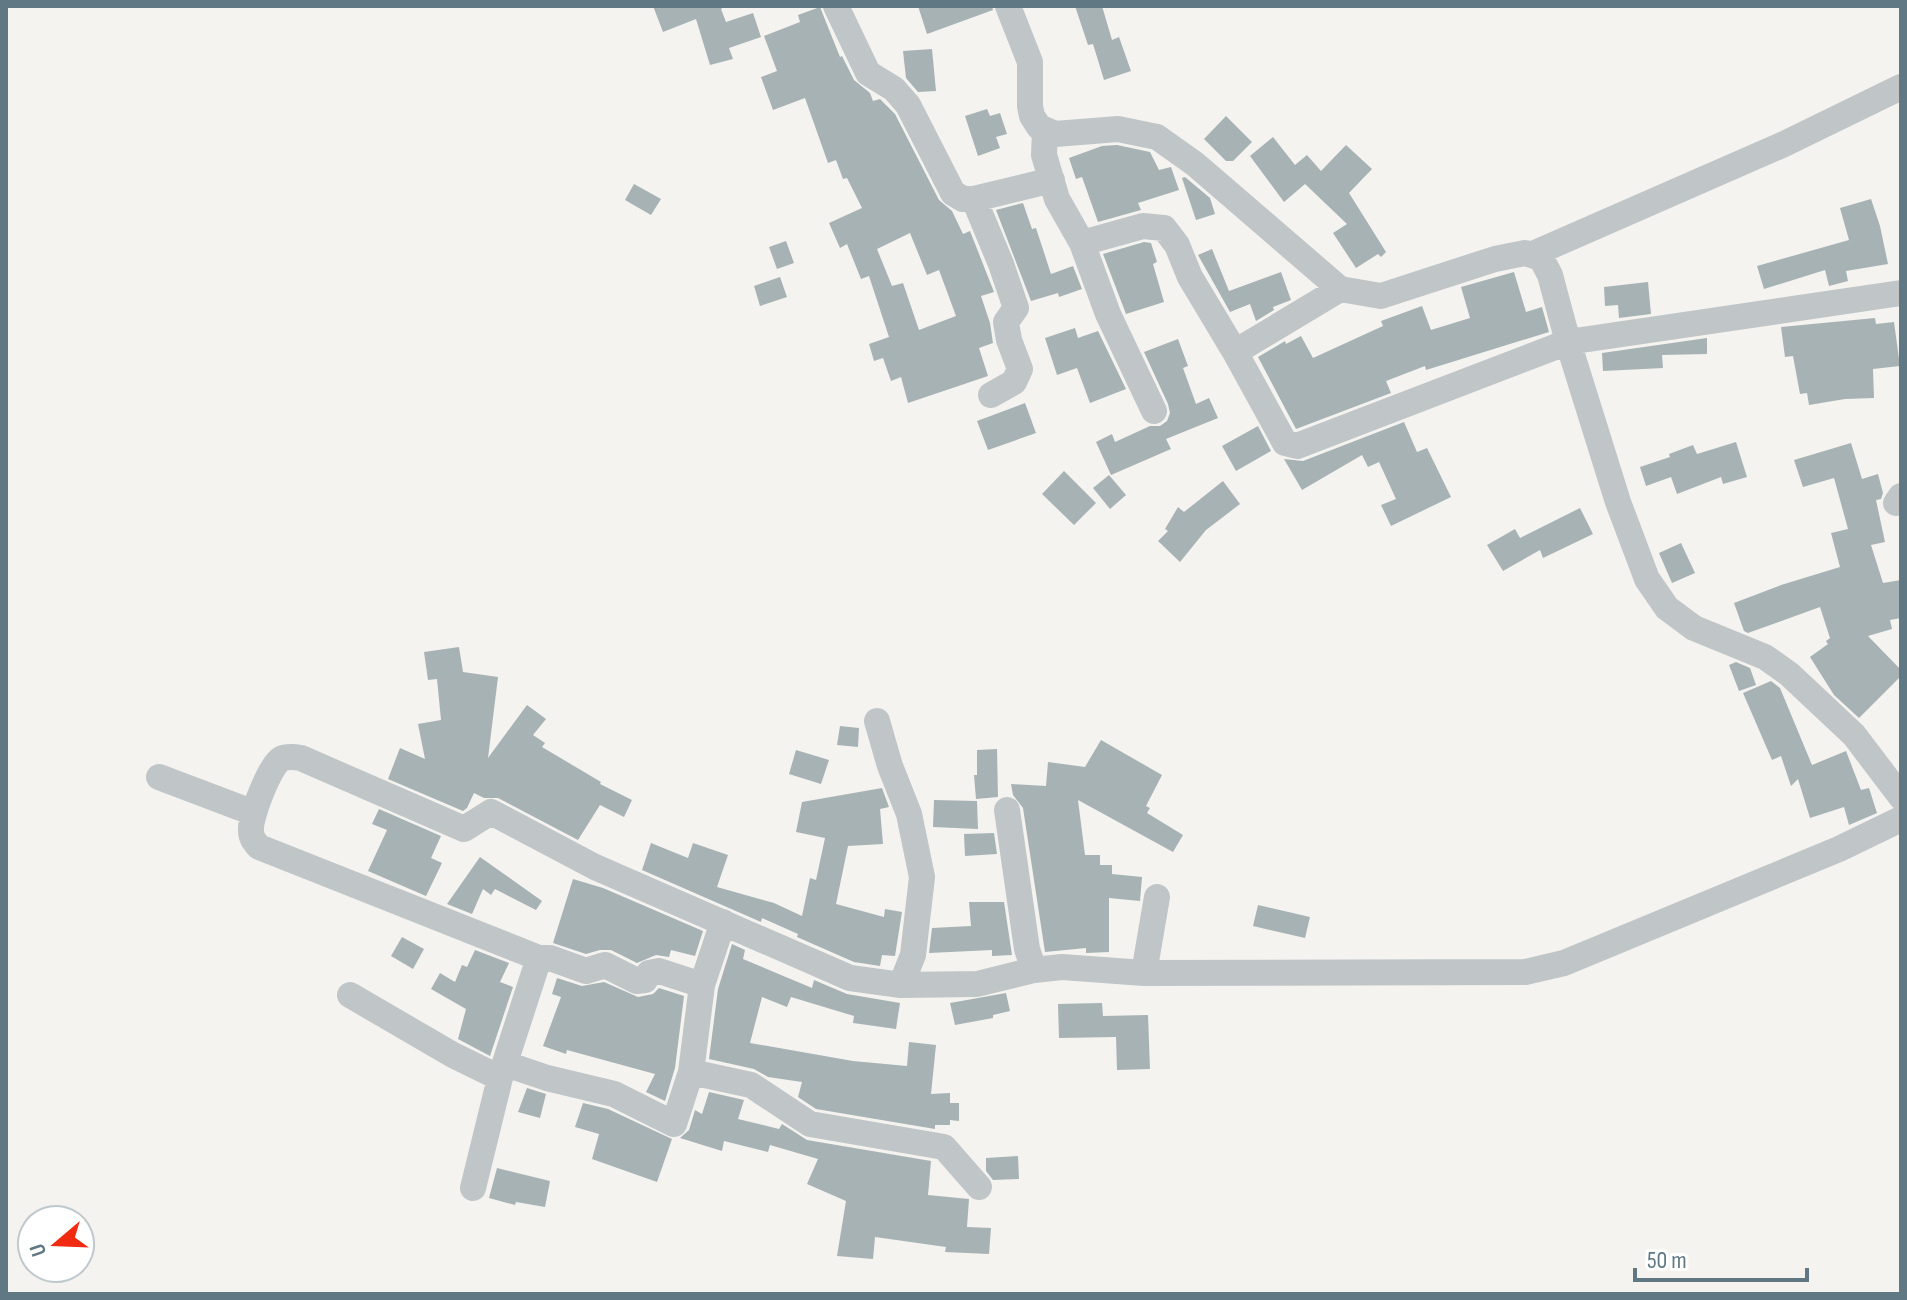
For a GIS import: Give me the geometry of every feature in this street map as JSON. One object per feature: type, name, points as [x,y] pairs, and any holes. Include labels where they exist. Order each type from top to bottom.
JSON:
[{"type":"street","points":[[836,6],[868,73],[894,89],[908,105],[953,193],[963,199],[974,199],[1052,180]]},
{"type":"street","points":[[1008,6],[1031,68],[1032,116],[1039,127],[1045,131],[1073,134],[1118,129],[1157,137],[1195,164],[1340,289],[1381,296],[1495,259],[1533,254],[1782,145],[1901,87]]},
{"type":"street","points":[[1045,131],[1044,155],[1057,199],[1082,243],[1108,314],[1154,411]]},
{"type":"street","points":[[974,199],[1016,308],[1006,322],[1020,369],[1014,382],[991,395]]},
{"type":"street","points":[[1082,243],[1143,226],[1164,228],[1177,245],[1190,277],[1285,443],[1297,446],[1568,342],[1901,293]]},
{"type":"street","points":[[1533,254],[1541,258],[1550,275],[1618,502],[1647,579],[1667,608],[1694,628],[1765,657],[1789,674],[1854,735],[1901,797]]},
{"type":"street","points":[[1235,352],[1340,289]]},
{"type":"street","points":[[877,721],[909,814],[922,877],[913,955],[901,985]]},
{"type":"street","points":[[702,985],[659,971],[649,973],[645,980],[637,981],[605,965],[586,971],[550,958],[539,958],[259,847],[252,838],[250,827],[273,768],[281,759],[301,758],[464,829],[491,812],[595,867],[850,978],[901,985],[977,984],[1034,970],[1062,967],[1144,973],[1525,972],[1564,963],[1839,849],[1901,819]]},
{"type":"street","points":[[159,777],[254,813]]},
{"type":"street","points":[[1007,810],[1027,949],[1034,970]]},
{"type":"street","points":[[1144,973],[1157,897]]},
{"type":"street","points":[[350,995],[453,1055],[503,1071],[614,1094],[673,1124],[691,1072],[702,985],[723,922]]},
{"type":"street","points":[[473,1188],[503,1071],[539,958]]},
{"type":"street","points":[[691,1072],[751,1085],[810,1124],[944,1147],[979,1187]]},
{"type":"building","points":[[653,6],[725,6],[721,9],[726,22],[753,13],[761,37],[729,48],[733,59],[710,65],[696,19],[663,32]]},
{"type":"building","points":[[918,6],[992,6],[993,10],[927,34]]},
{"type":"building","points":[[1075,6],[1102,6],[1112,40],[1119,37],[1131,71],[1104,80],[1093,44],[1088,45]]},
{"type":"building","points":[[820,7],[840,57],[854,80],[870,93],[873,101],[880,99],[895,114],[939,200],[952,211],[963,234],[970,231],[994,292],[981,296],[993,343],[979,348],[988,376],[908,403],[901,377],[891,381],[883,358],[874,361],[869,344],[889,337],[869,276],[861,279],[847,244],[840,248],[829,223],[862,208],[847,178],[843,179],[836,160],[828,163],[805,98],[773,110],[761,77],[777,71],[764,36],[800,22],[798,15]],"holes":[[[910,233],[927,275],[939,270],[956,316],[919,330],[903,283],[892,286],[877,249]]]},
{"type":"building","points":[[932,49],[936,91],[918,92],[906,78],[903,51]]},
{"type":"building","points":[[987,109],[990,116],[1000,113],[1007,134],[996,137],[1000,148],[978,156],[965,116]]},
{"type":"building","points":[[1226,116],[1252,142],[1233,161],[1226,161],[1204,139]]},
{"type":"building","points":[[1273,137],[1295,165],[1307,155],[1321,171],[1346,145],[1372,169],[1349,193],[1386,252],[1381,257],[1378,254],[1356,268],[1333,233],[1347,224],[1305,184],[1284,202],[1250,156]]},
{"type":"building","points":[[1117,145],[1150,152],[1159,170],[1171,167],[1179,190],[1138,203],[1141,210],[1098,222],[1082,177],[1076,179],[1069,158],[1102,146]]},
{"type":"building","points":[[1185,177],[1210,198],[1215,214],[1196,220],[1182,178]]},
{"type":"building","points":[[634,184],[661,199],[651,215],[625,200]]},
{"type":"building","points":[[1871,199],[1888,264],[1846,271],[1848,281],[1829,286],[1825,270],[1764,289],[1757,266],[1849,240],[1840,208]]},
{"type":"building","points":[[1023,203],[1032,229],[1036,228],[1051,274],[1073,266],[1082,289],[1059,297],[1058,293],[1031,301],[996,210]]},
{"type":"building","points":[[786,241],[794,263],[777,269],[769,247]]},
{"type":"building","points":[[1144,242],[1151,243],[1157,262],[1153,264],[1164,302],[1126,314],[1103,254]]},
{"type":"building","points":[[1212,249],[1229,291],[1281,272],[1291,300],[1273,307],[1274,310],[1256,321],[1250,304],[1230,312],[1198,255]]},
{"type":"building","points":[[1514,272],[1526,312],[1542,307],[1549,332],[1426,370],[1425,366],[1386,381],[1391,393],[1296,429],[1258,357],[1285,341],[1286,344],[1301,336],[1313,358],[1383,326],[1381,321],[1422,306],[1431,330],[1470,318],[1461,287]]},
{"type":"building","points":[[780,277],[787,297],[760,306],[754,286]]},
{"type":"building","points":[[1648,282],[1651,314],[1619,318],[1618,305],[1605,306],[1604,287]]},
{"type":"building","points":[[1875,318],[1876,324],[1894,322],[1900,366],[1873,369],[1874,398],[1809,405],[1807,393],[1800,394],[1793,356],[1785,357],[1781,327]]},
{"type":"building","points":[[1075,328],[1078,338],[1098,331],[1126,389],[1090,403],[1077,368],[1057,375],[1045,338]]},
{"type":"building","points":[[1707,338],[1707,354],[1662,355],[1663,368],[1603,371],[1602,353]]},
{"type":"building","points":[[1178,339],[1188,366],[1183,368],[1196,404],[1209,398],[1218,418],[1166,439],[1171,449],[1111,475],[1096,442],[1112,434],[1115,442],[1167,421],[1170,413],[1168,404],[1144,352]]},
{"type":"building","points":[[1025,403],[1036,433],[988,450],[977,421]]},
{"type":"building","points":[[1404,422],[1417,452],[1427,448],[1451,497],[1391,526],[1381,505],[1396,499],[1379,462],[1368,467],[1362,455],[1302,490],[1284,459],[1303,461]]},
{"type":"building","points":[[1258,426],[1271,451],[1236,471],[1222,446]]},
{"type":"building","points":[[1736,442],[1747,477],[1723,484],[1721,477],[1677,494],[1671,477],[1646,486],[1640,467],[1693,445],[1697,454]]},
{"type":"building","points":[[1851,443],[1862,479],[1878,474],[1883,493],[1881,499],[1876,500],[1885,542],[1871,545],[1883,583],[1901,580],[1901,618],[1890,620],[1892,629],[1868,636],[1901,670],[1901,676],[1859,718],[1834,695],[1810,657],[1828,644],[1826,641],[1830,638],[1820,607],[1748,633],[1744,631],[1734,603],[1840,567],[1831,533],[1848,529],[1834,478],[1803,487],[1794,460]]},
{"type":"building","points":[[1064,471],[1096,503],[1074,525],[1042,494]]},
{"type":"building","points":[[1109,475],[1126,495],[1110,509],[1093,488]]},
{"type":"building","points":[[1223,481],[1240,504],[1206,530],[1180,562],[1158,541],[1168,531],[1165,529],[1178,507],[1184,512]]},
{"type":"building","points":[[1580,508],[1593,534],[1543,558],[1540,550],[1503,571],[1487,545],[1515,529],[1520,538]]},
{"type":"building","points":[[1681,543],[1695,573],[1672,583],[1659,553]]},
{"type":"building","points":[[459,647],[463,672],[498,677],[488,758],[527,705],[546,719],[533,735],[545,743],[542,747],[600,784],[632,800],[624,817],[600,805],[578,840],[498,798],[484,798],[474,793],[463,811],[388,779],[400,748],[425,759],[418,724],[441,720],[437,679],[428,680],[424,652]]},
{"type":"building","points":[[1736,662],[1750,668],[1756,685],[1739,691],[1729,665]]},
{"type":"building","points":[[1771,681],[1780,688],[1812,765],[1846,751],[1861,790],[1869,788],[1877,813],[1849,825],[1844,807],[1810,818],[1798,779],[1791,786],[1781,756],[1772,760],[1743,693]]},
{"type":"building","points":[[840,726],[859,728],[858,747],[837,745]]},
{"type":"building","points":[[1101,740],[1162,775],[1146,806],[1150,808],[1147,813],[1183,835],[1173,852],[1078,800],[1085,855],[1100,855],[1100,865],[1112,865],[1112,874],[1142,877],[1140,901],[1109,898],[1109,952],[1086,953],[1086,948],[1045,952],[1023,808],[1013,795],[1011,784],[1046,786],[1048,762],[1085,767]]},
{"type":"building","points":[[997,749],[998,797],[976,799],[974,775],[977,775],[977,750]]},
{"type":"building","points":[[796,750],[829,760],[821,784],[789,774]]},
{"type":"building","points":[[882,788],[889,807],[880,809],[883,844],[848,846],[836,904],[884,917],[885,909],[902,912],[895,956],[882,955],[880,966],[854,962],[762,918],[761,922],[642,870],[651,843],[688,858],[693,843],[728,855],[717,887],[774,903],[802,916],[810,878],[816,880],[825,838],[796,832],[802,802]]},
{"type":"building","points":[[934,800],[977,801],[978,829],[933,827]]},
{"type":"building","points":[[379,809],[441,836],[431,858],[442,863],[426,896],[368,871],[387,830],[372,824]]},
{"type":"building","points":[[994,833],[997,854],[965,856],[964,834]]},
{"type":"building","points":[[480,857],[542,901],[536,910],[495,889],[491,895],[483,889],[472,914],[447,904]]},
{"type":"building","points":[[573,879],[603,888],[703,931],[695,956],[671,950],[669,957],[656,955],[637,963],[611,950],[586,954],[553,943]]},
{"type":"building","points":[[969,902],[1004,902],[1012,955],[992,956],[992,950],[929,953],[932,928],[971,926]]},
{"type":"building","points":[[1258,905],[1310,917],[1305,938],[1253,926]]},
{"type":"building","points":[[402,937],[424,949],[413,969],[391,956]]},
{"type":"building","points":[[732,944],[745,950],[743,959],[812,988],[814,980],[847,994],[900,1003],[896,1029],[853,1023],[854,1016],[791,997],[787,1007],[762,997],[750,1043],[853,1061],[907,1066],[909,1042],[936,1045],[931,1094],[950,1093],[950,1103],[959,1103],[959,1121],[950,1120],[950,1125],[935,1125],[935,1129],[816,1109],[798,1097],[802,1082],[768,1077],[754,1069],[709,1059],[718,989]]},
{"type":"building","points":[[475,950],[509,963],[500,982],[513,987],[490,1056],[458,1039],[466,1009],[431,989],[440,973],[455,982],[462,965],[467,967]]},
{"type":"building","points":[[557,978],[582,986],[604,982],[638,997],[653,994],[659,988],[684,996],[675,1068],[665,1101],[646,1092],[655,1074],[543,1046],[561,997],[552,994]]},
{"type":"building","points":[[1006,993],[1010,1011],[993,1015],[993,1018],[955,1025],[950,1003]]},
{"type":"building","points":[[1102,1003],[1103,1016],[1148,1015],[1150,1069],[1117,1070],[1116,1037],[1059,1038],[1058,1004]]},
{"type":"building","points":[[527,1088],[546,1094],[540,1118],[518,1112]]},
{"type":"building","points":[[709,1092],[744,1100],[738,1119],[779,1129],[782,1124],[807,1140],[931,1161],[928,1195],[969,1199],[967,1227],[991,1228],[989,1254],[945,1252],[946,1247],[875,1237],[873,1259],[837,1256],[846,1201],[807,1184],[818,1159],[770,1145],[768,1152],[724,1141],[722,1151],[680,1138],[689,1130],[695,1110],[702,1114]]},
{"type":"building","points":[[583,1103],[608,1109],[672,1139],[657,1182],[592,1159],[599,1134],[575,1127]]},
{"type":"building","points":[[1018,1156],[1019,1179],[993,1180],[986,1171],[986,1158]]},
{"type":"building","points":[[497,1168],[550,1181],[545,1207],[516,1202],[515,1205],[489,1198]]}]
